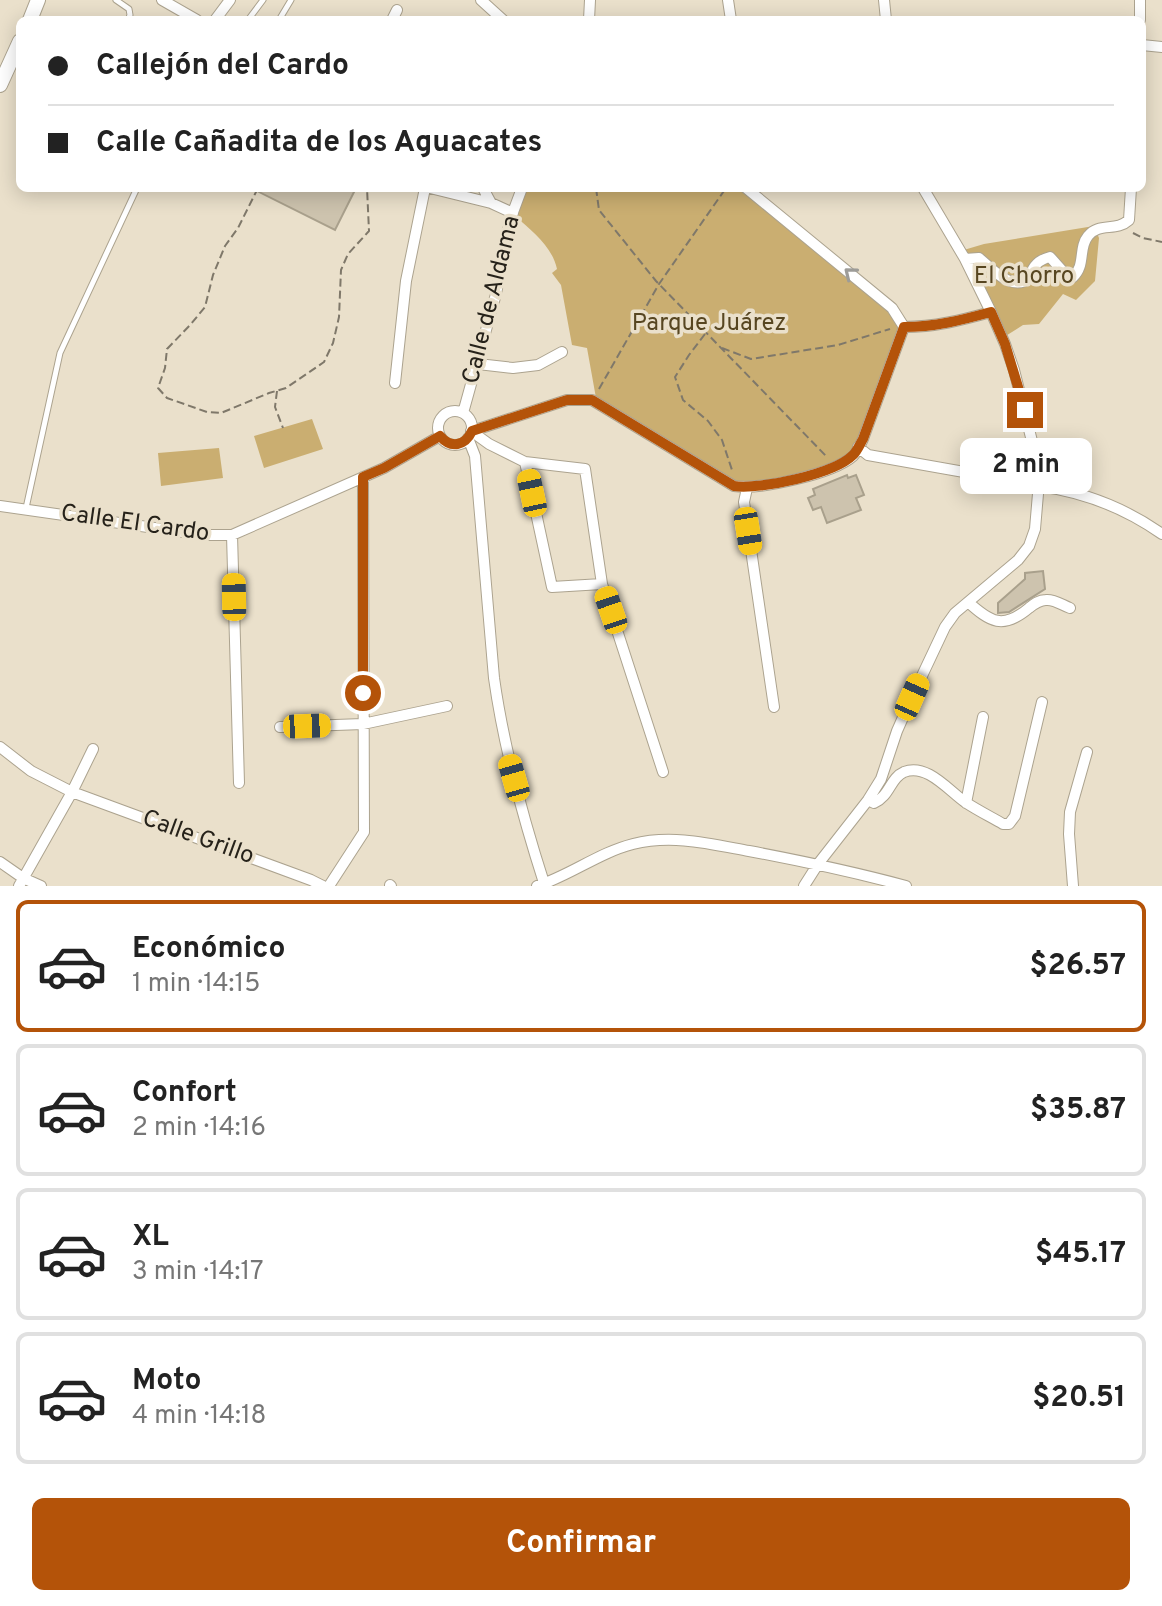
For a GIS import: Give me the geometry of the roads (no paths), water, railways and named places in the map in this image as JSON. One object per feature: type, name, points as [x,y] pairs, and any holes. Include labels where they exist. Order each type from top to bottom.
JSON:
[{"type":"main road","points":[[0,85],[16,50]]},
{"type":"street","points":[[162,0],[190,16]]},
{"type":"street","points":[[481,0],[499,16]]},
{"type":"street","points":[[395,383],[406,281],[427,192]]},
{"type":"street","points":[[445,192],[491,203],[513,213]]},
{"type":"street","points":[[453,194],[457,192]]},
{"type":"street","points":[[485,192],[491,203]]},
{"type":"street","name":"Calle de Aldama","points":[[463,413],[521,192]]},
{"type":"street","points":[[752,192],[892,308],[904,327]]},
{"type":"street","points":[[804,886],[881,779],[897,731],[933,650],[950,620],[1018,560],[1029,546],[1035,529],[1039,486],[1037,461],[1005,344],[965,259],[925,192]]},
{"type":"street","points":[[965,259],[979,258],[1002,278],[1023,283],[1030,278],[1038,262],[1050,257],[1067,276],[1073,277],[1081,263],[1082,244],[1089,234],[1100,228],[1117,228],[1129,220],[1131,192]]},
{"type":"street","points":[[904,327],[949,324],[991,312]]},
{"type":"street","points":[[904,327],[863,439],[854,455],[810,476],[747,488],[734,486],[592,400],[567,400],[470,434],[463,443],[455,445],[447,443],[440,436],[438,424],[444,415],[452,411],[463,413],[471,423],[470,434],[475,456],[494,678],[506,752],[542,885],[607,852],[636,843],[692,840],[818,864],[906,886]]},
{"type":"street","points":[[478,364],[513,368],[538,365],[562,352]]},
{"type":"street","points":[[470,434],[525,462],[585,469],[602,584],[663,772]]},
{"type":"street","name":"Calle El Cardo","points":[[0,506],[204,535],[232,535],[384,468],[440,436]]},
{"type":"street","points":[[858,447],[868,455],[981,475]]},
{"type":"street","points":[[525,462],[552,587],[602,584]]},
{"type":"street","points":[[326,886],[364,832],[363,477]]},
{"type":"street","points":[[1039,486],[1086,496],[1118,508],[1142,519],[1162,534]]},
{"type":"street","points":[[747,488],[744,502],[774,707]]},
{"type":"street","points":[[232,535],[239,783]]},
{"type":"street","points":[[968,602],[994,621],[1018,618],[1045,599],[1070,608]]},
{"type":"street","points":[[868,800],[874,803],[883,799],[901,774],[918,771],[930,775],[966,803],[1003,824],[1009,824],[1015,816],[1042,702]]},
{"type":"street","points":[[280,727],[363,724],[447,706]]},
{"type":"street","points":[[966,803],[983,717]]},
{"type":"street","name":"Calle Grillo","points":[[0,747],[31,771],[72,792],[326,886]]},
{"type":"street","points":[[21,882],[93,749]]},
{"type":"street","points":[[1073,886],[1070,812],[1087,752]]},
{"type":"street","points":[[0,862],[21,882],[41,886]]},
{"type":"lane","points":[[116,0],[129,9],[130,16]]},
{"type":"lane","points":[[26,509],[60,353],[135,192]]},
{"type":"park label","name":"El Chorro","points":[[1024,277]]},
{"type":"park label","name":"Parque Juárez","points":[[709,324]]}]
